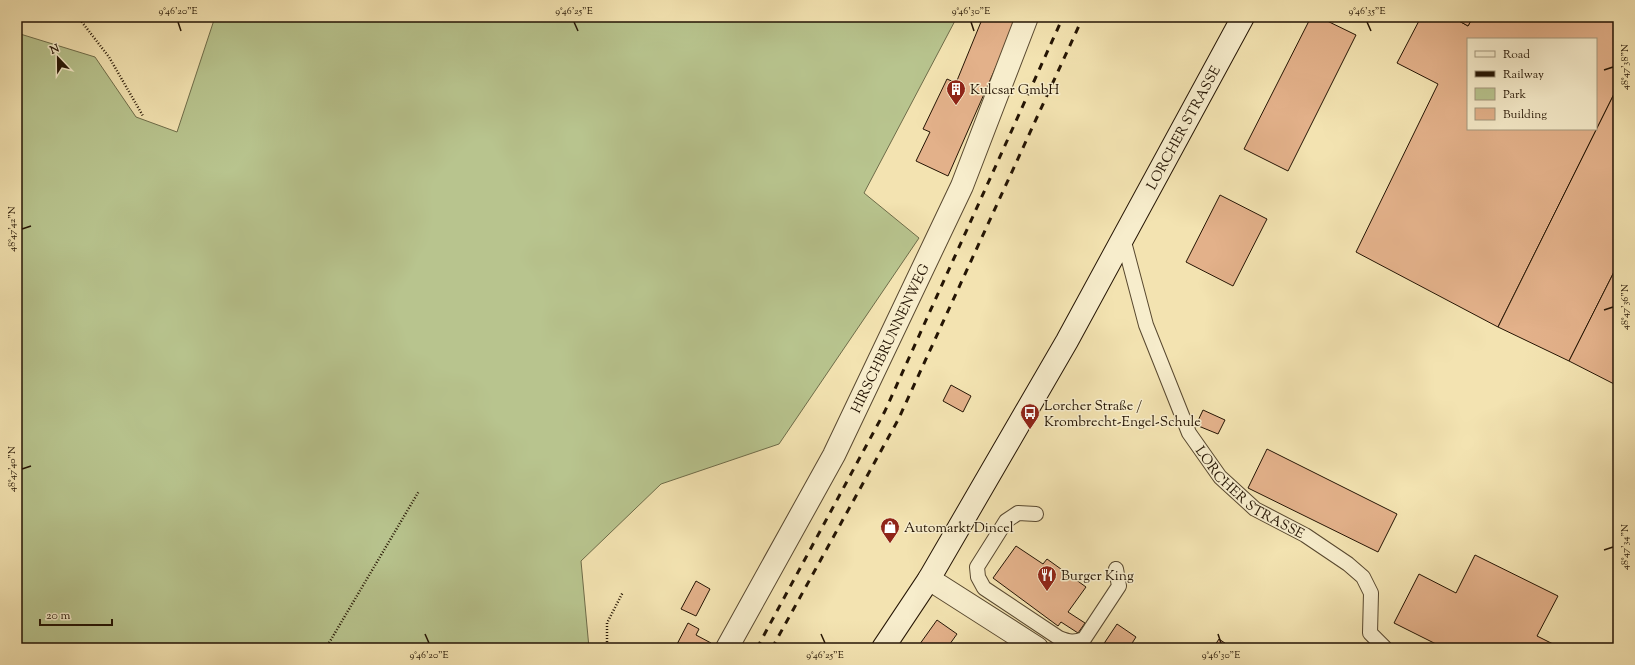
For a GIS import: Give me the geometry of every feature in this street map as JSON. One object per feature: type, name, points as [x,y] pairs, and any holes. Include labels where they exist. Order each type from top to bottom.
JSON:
[{"type":"street","name":"HIRSCHBRUNNENWEG","points":[[727,648],[834,455],[956,201],[1027,17]]},
{"type":"street","name":"LORCHER STRASSE","points":[[883,648],[929,579],[1067,341],[1244,17]]},
{"type":"street","points":[[929,579],[1037,648]]},
{"type":"lane","name":"LORCHER STRASSE","points":[[1123,238],[1146,325],[1189,433],[1220,477],[1255,509],[1305,535],[1348,564],[1364,577],[1371,593],[1370,633],[1385,648]]},
{"type":"lane","points":[[1036,514],[1018,514],[1006,521],[976,567],[978,577],[984,588],[1059,638],[1069,642],[1078,641],[1084,639],[1119,586],[1116,568]]},
{"type":"path","points":[[78,17],[109,57],[143,116]]},
{"type":"path","points":[[326,648],[419,491]]},
{"type":"path","points":[[607,648],[607,623],[623,592]]},
{"type":"green space","points":[[215,17],[957,17],[864,193],[919,238],[779,444],[661,484],[581,561],[589,648],[17,648],[17,33],[95,57],[136,117],[177,132]]},
{"type":"building","name":"Kulcsar GmbH","points":[[983,17],[1015,17],[1006,44],[948,176],[916,161],[930,132],[923,129],[947,79],[956,83]]},
{"type":"building","points":[[1311,17],[1319,17],[1356,35],[1288,171],[1244,149]]},
{"type":"building","points":[[1421,17],[1452,17],[1468,26],[1473,17],[1618,17],[1618,86],[1597,128],[1597,38],[1467,38],[1467,130],[1596,130],[1498,327],[1356,252],[1438,84],[1397,63]]},
{"type":"building","points":[[1452,17],[1473,17],[1468,26]]},
{"type":"building","points":[[1618,86],[1618,264],[1569,361],[1498,327]]},
{"type":"building","points":[[1220,195],[1267,219],[1233,286],[1186,262]]},
{"type":"building","points":[[1618,264],[1618,386],[1569,361]]},
{"type":"building","points":[[951,385],[971,396],[963,412],[943,401]]},
{"type":"building","points":[[1203,410],[1225,420],[1218,434],[1196,425]]},
{"type":"building","points":[[1267,449],[1397,514],[1378,552],[1248,488]]},
{"type":"building","name":"Burger King","points":[[1016,546],[1043,564],[1047,559],[1086,587],[1068,612],[1085,623],[1078,633],[1061,622],[1058,626],[993,578]]},
{"type":"building","points":[[1475,555],[1558,596],[1537,636],[1561,648],[1444,648],[1394,623],[1419,574],[1456,593]]},
{"type":"building","points":[[696,581],[710,589],[696,616],[681,609]]},
{"type":"building","points":[[937,620],[957,634],[947,648],[917,648]]},
{"type":"building","points":[[688,623],[699,629],[696,635],[711,643],[708,648],[675,648]]},
{"type":"building","points":[[1117,624],[1136,637],[1129,648],[1101,648]]},
{"type":"building","points":[[1219,639],[1232,648],[1213,648]]},
{"type":"railway","points":[[757,648],[885,411],[1063,17]]},
{"type":"railway","points":[[772,648],[898,420],[1083,17]]},
{"type":"place","name":"Kulcsar GmbH","points":[[956,106]]},
{"type":"place","name":"Lorcher Straße / Krombrecht-Engel-Schule","points":[[1030,430]]},
{"type":"place","name":"Automarkt Dincel","points":[[890,544]]},
{"type":"place","name":"Burger King","points":[[1047,592]]}]
